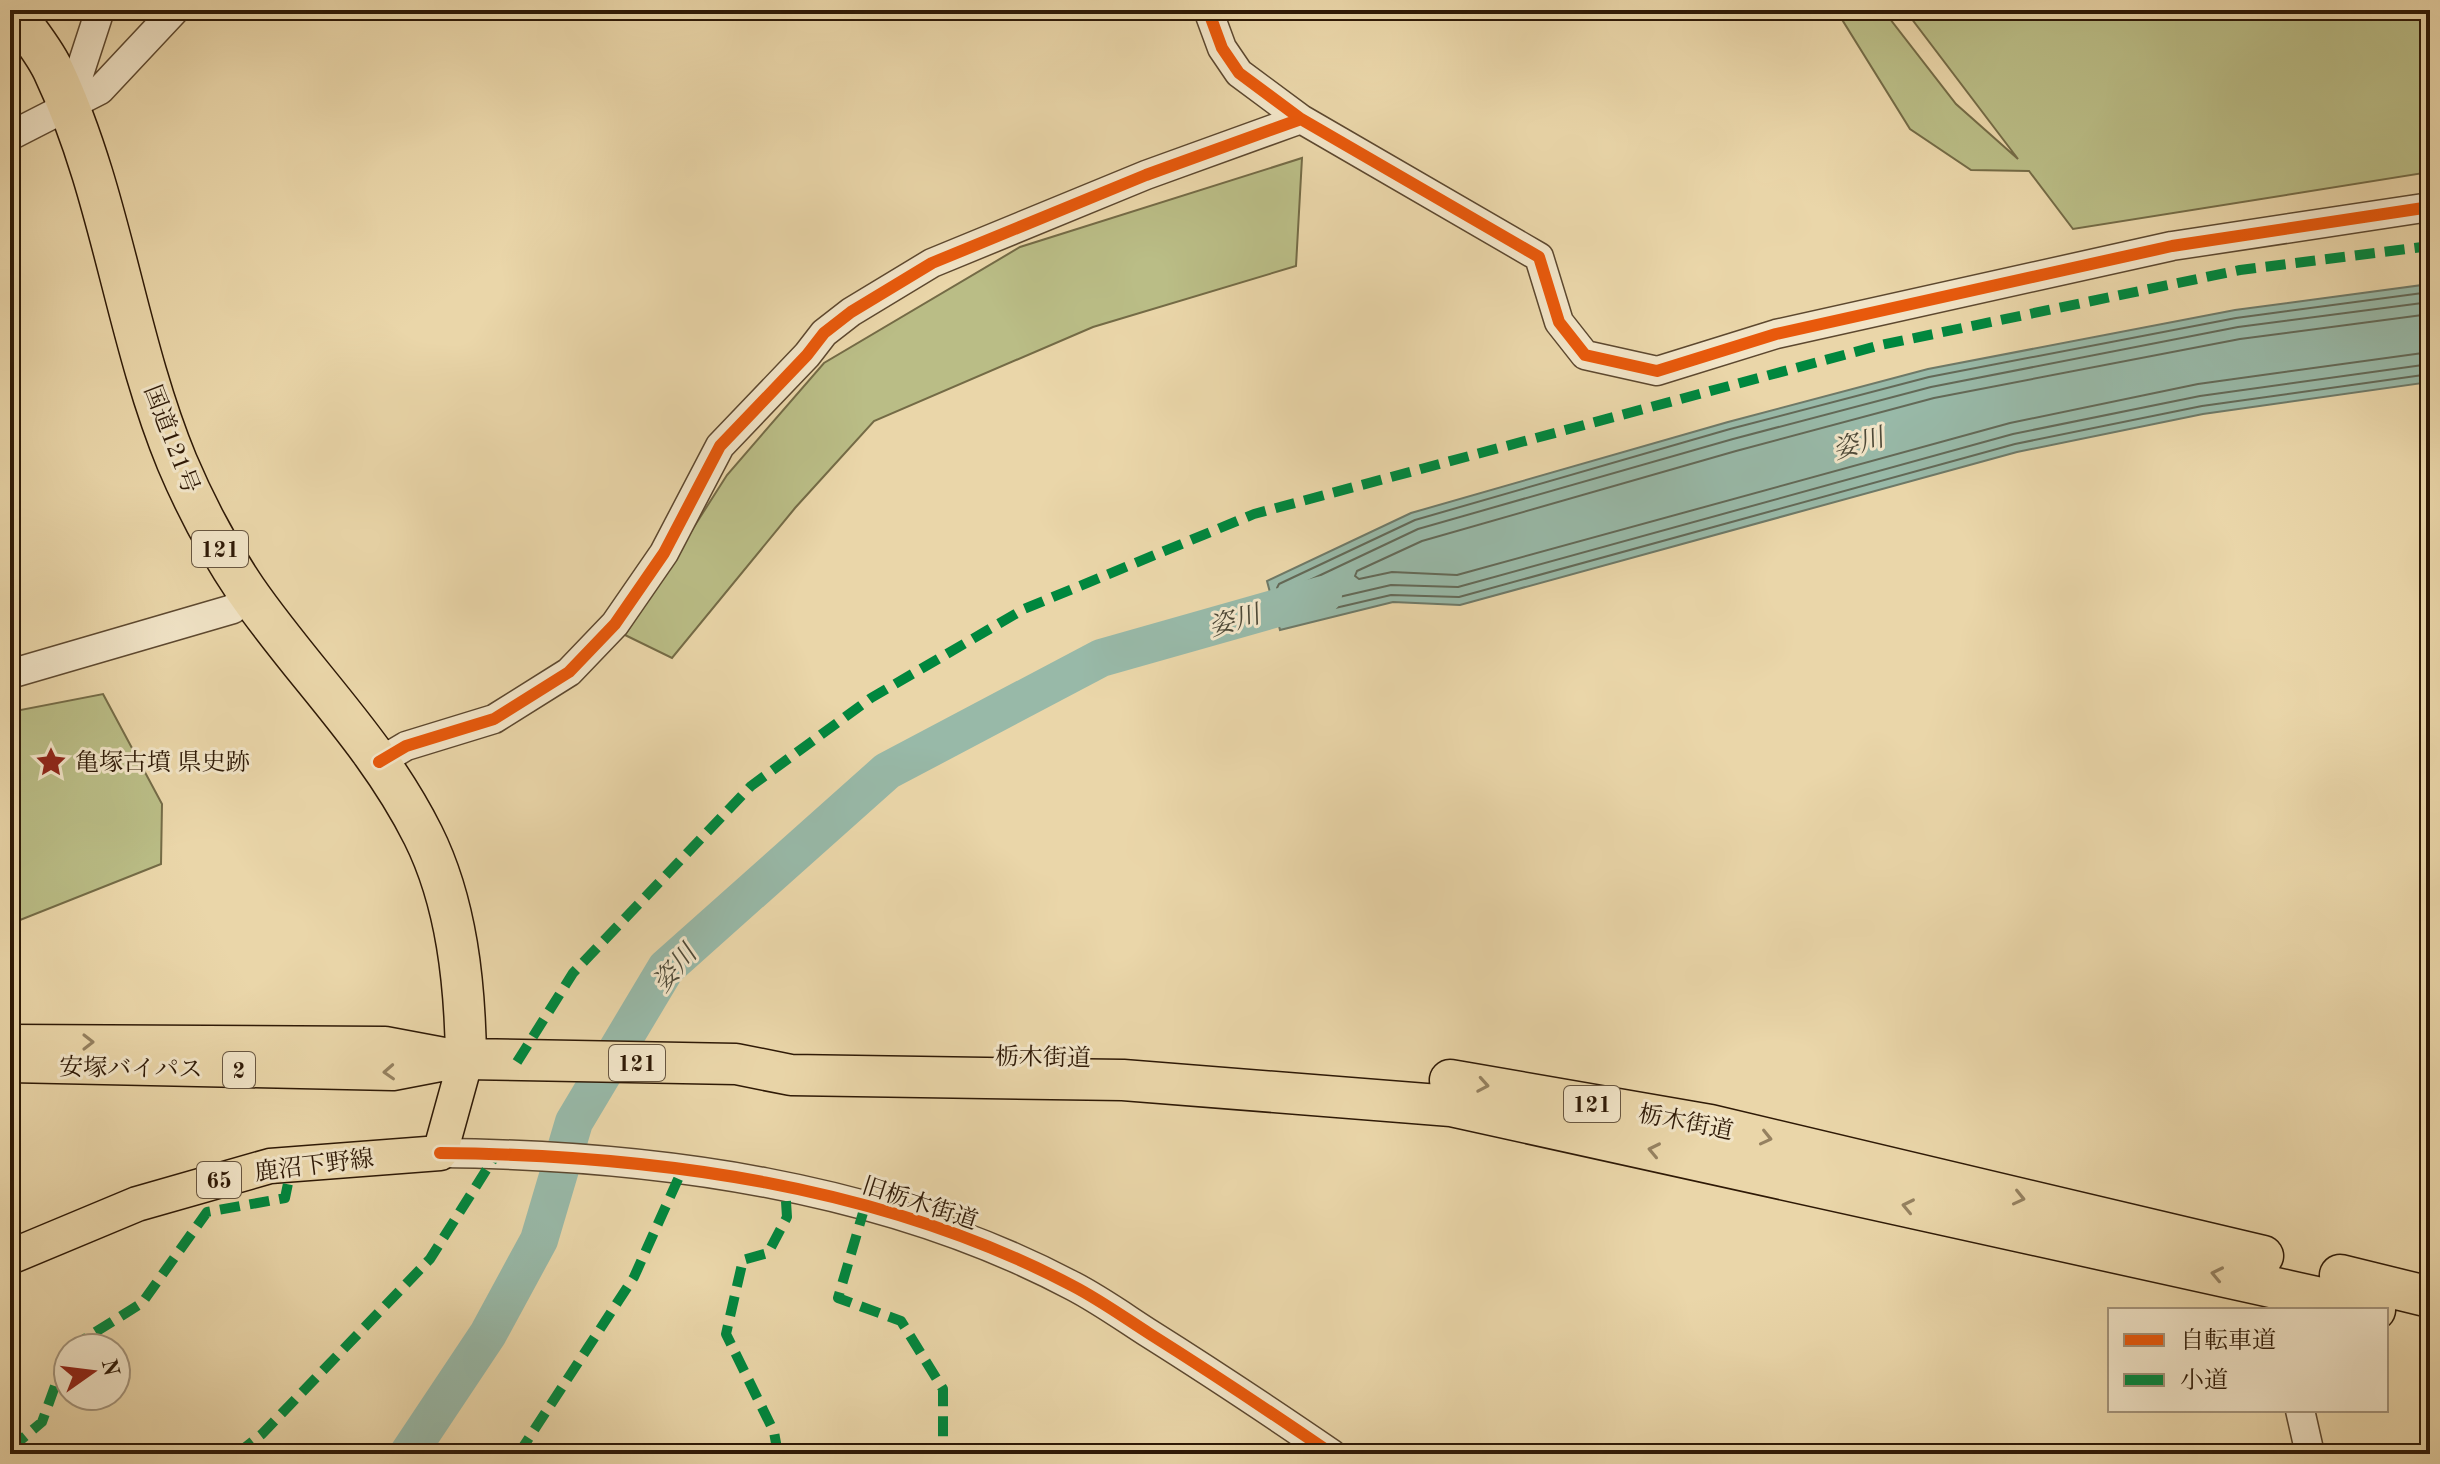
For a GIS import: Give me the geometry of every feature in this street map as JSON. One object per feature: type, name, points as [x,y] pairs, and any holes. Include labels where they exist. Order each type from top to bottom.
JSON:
[{"type":"highway","name":"国道121号","points":[[12,10],[52,68],[68,108],[101,201],[155,400],[177,462],[209,531],[248,592],[345,712],[424,836],[444,892],[457,943],[465,1009],[466,1059]]},
{"type":"highway","name":"栃木街道","points":[[466,1059],[736,1064],[797,1052],[1164,1060],[1459,1081],[1710,1125],[2274,1285],[2367,1308]]},
{"type":"highway","name":"栃木街道","points":[[2274,1285],[2430,1297]]},
{"type":"highway","points":[[2388,1313],[2430,1323]]},
{"type":"main road","name":"安塚バイパス","points":[[10,1042],[385,1044],[466,1059]]},
{"type":"main road","name":"安塚バイパス","points":[[10,1065],[393,1073],[466,1059]]},
{"type":"main road","points":[[440,1153],[466,1059]]},
{"type":"main road","name":"鹿沼下野線","points":[[10,1257],[137,1204],[270,1166],[440,1153]]},
{"type":"street","points":[[68,108],[100,10]]},
{"type":"street","points":[[10,136],[100,90],[175,10]]},
{"type":"street","points":[[1208,10],[1222,48],[1239,73],[1301,119],[1539,257],[1559,322],[1585,355],[1657,371],[1776,334],[2156,249],[2430,207]]},
{"type":"street","points":[[379,762],[406,746],[494,719],[569,672],[615,624],[664,553],[720,446],[824,333],[851,312],[932,263],[1146,175],[1301,119]]},
{"type":"street","points":[[10,674],[233,609],[248,592]]},
{"type":"street","name":"旧栃木街道","points":[[440,1153],[511,1154],[657,1165],[785,1186],[852,1203],[993,1251],[1073,1286],[1239,1390],[1332,1454]]},
{"type":"street","points":[[2300,1412],[2310,1454]]},
{"type":"green space","points":[[1792,10],[1883,10],[1956,104],[2018,159],[1905,10],[2430,10],[2430,172],[2073,229],[2029,171],[1971,170],[1910,129],[1841,18]]},
{"type":"green space","points":[[1302,158],[1296,266],[1093,327],[874,421],[795,508],[672,658],[625,635],[727,475],[824,363],[1020,247]]},
{"type":"green space","points":[[103,694],[162,804],[161,864],[10,924],[10,712]]},
{"type":"water","points":[[2430,284],[2430,382],[2203,414],[2017,452],[1460,605],[1393,602],[1280,630],[1267,581],[1411,513],[1728,422],[1928,369],[2235,310]]},
{"type":"waterway","name":"姿川","points":[[408,1454],[488,1334],[539,1240],[574,1122],[666,968],[887,771],[1101,658],[1323,595]]},
{"type":"marked path","points":[[517,1062],[573,973],[751,786],[871,698],[1024,609],[1254,514],[1881,345],[2240,270],[2430,246]]},
{"type":"marked path","points":[[237,1454],[262,1434],[430,1259],[497,1153]]},
{"type":"marked path","points":[[96,1332],[142,1303],[207,1212],[285,1198],[292,1164]]},
{"type":"marked path","points":[[529,1454],[523,1447],[634,1277],[683,1168]]},
{"type":"marked path","points":[[778,1454],[774,1432],[726,1334],[743,1260],[768,1253],[787,1217],[785,1186]]},
{"type":"marked path","points":[[865,1206],[838,1298],[901,1321],[943,1389],[943,1454]]},
{"type":"marked path","points":[[10,1449],[42,1422],[52,1394]]},
{"type":"cycle path","points":[[1208,10],[1222,48],[1239,73],[1301,119],[1539,257],[1559,322],[1585,355],[1657,371],[1776,334],[2172,246],[2430,207]]},
{"type":"cycle path","points":[[379,762],[406,746],[494,719],[569,672],[615,624],[664,553],[720,446],[824,333],[851,312],[932,263],[1146,175],[1301,119]]},
{"type":"cycle path","points":[[440,1153],[602,1160],[684,1169],[765,1182],[845,1200],[924,1223],[1000,1251],[1083,1291],[1332,1454]]},
{"type":"place","name":"亀塚古墳 県史跡","points":[[51,762]]}]
